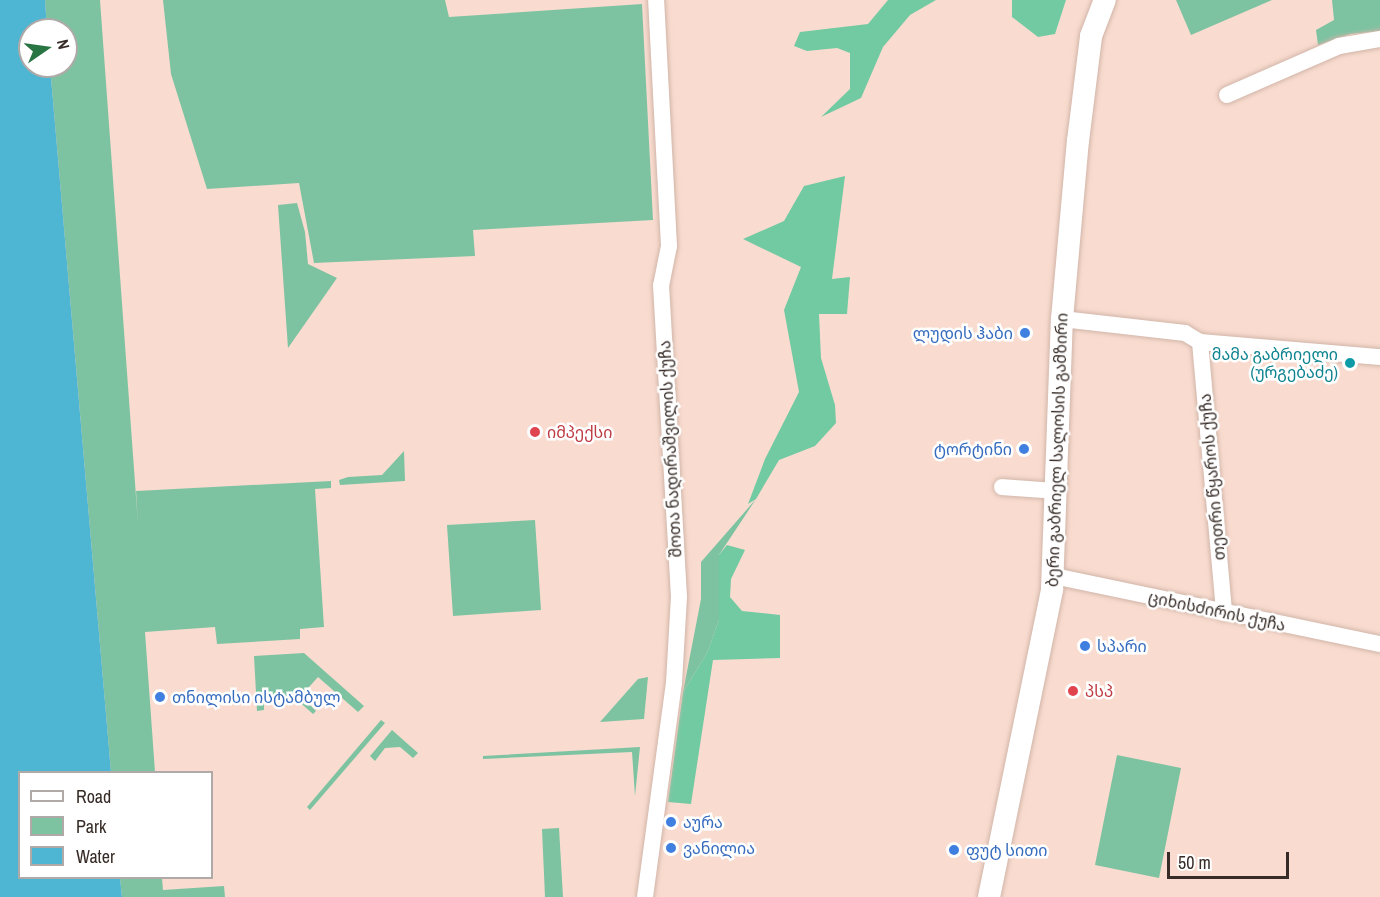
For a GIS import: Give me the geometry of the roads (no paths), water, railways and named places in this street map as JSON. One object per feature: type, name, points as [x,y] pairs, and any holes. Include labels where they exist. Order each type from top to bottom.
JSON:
[{"type":"main road","name":"ბერი გაბრიელ სალოსის გამზირი","points":[[989,897],[1041,656],[1054,576],[1062,319],[1091,36],[1105,0]]},
{"type":"street","name":"შოთა ნადირაშვილის ქუჩა","points":[[645,897],[674,684],[679,597],[661,286],[669,246],[656,0]]},
{"type":"street","points":[[1227,95],[1339,46],[1380,39]]},
{"type":"street","points":[[1062,319],[1185,333],[1200,342],[1380,357]]},
{"type":"street","name":"თეთრი წყაროს ქუჩა","points":[[1200,342],[1224,613]]},
{"type":"street","points":[[1002,487],[1057,491]]},
{"type":"street","name":"ციხისძირის ქუჩა","points":[[1054,576],[1380,644]]},
{"type":"water","points":[[0,0],[45,0],[46,18],[18,18],[18,78],[51,78],[111,771],[18,771],[18,879],[120,879],[122,897],[0,897]]},
{"type":"place","name":"ლუდის ჰაბი","points":[[1025,333]]},
{"type":"place","name":"მამა გაბრიელი (ურგებაძე)","points":[[1350,363]]},
{"type":"place","name":"იმპექსი","points":[[535,432]]},
{"type":"place","name":"ტორტინი","points":[[1024,449]]},
{"type":"place","name":"სპარი","points":[[1085,646]]},
{"type":"place","name":"პსპ","points":[[1073,691]]},
{"type":"place","name":"თნილისი ისტამბულ","points":[[160,697]]},
{"type":"place","name":"აურა","points":[[671,822]]},
{"type":"place","name":"ვანილია","points":[[671,848]]},
{"type":"place","name":"ფუტ სითი","points":[[954,850]]}]
